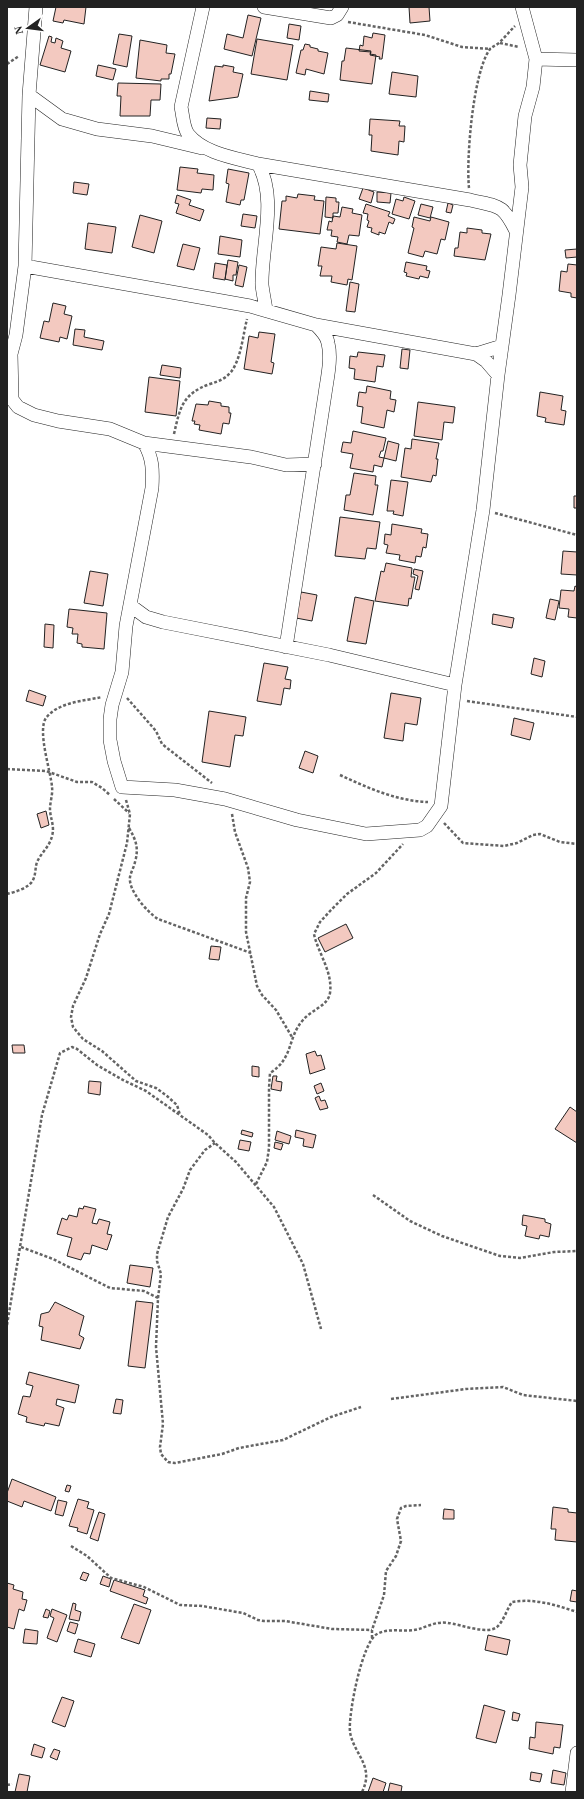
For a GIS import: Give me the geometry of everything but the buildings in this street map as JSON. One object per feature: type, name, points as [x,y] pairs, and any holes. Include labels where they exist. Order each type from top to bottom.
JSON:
[{"type":"street","points":[[36,7],[30,94],[24,266],[16,335],[9,355],[10,396],[18,407],[34,414],[58,421],[110,429],[144,442],[171,447],[251,457],[286,465],[315,464]]},
{"type":"street","points":[[202,7],[181,107],[187,133],[206,149]]},
{"type":"street","points":[[264,7],[331,18],[337,15],[342,7]]},
{"type":"street","points":[[144,442],[150,452],[153,468],[152,488],[131,606],[126,626],[122,672],[112,705],[110,719],[110,740],[122,786],[175,790],[227,800],[303,821],[366,834],[415,830],[427,826],[440,808],[455,684],[483,510],[498,375],[522,187],[520,165],[525,116],[533,87],[535,54],[523,12]]},
{"type":"street","points":[[535,54],[577,60]]},
{"type":"street","points":[[30,94],[62,119],[97,129],[152,136],[206,149],[258,164],[470,200],[500,207],[509,217],[516,231]]},
{"type":"street","points":[[258,164],[264,175],[266,188],[267,212],[262,285],[266,310]]},
{"type":"street","points":[[24,266],[250,306],[316,325],[476,354],[486,361],[498,375]]},
{"type":"street","points":[[286,647],[315,464],[328,362],[328,343],[323,332],[316,325]]},
{"type":"street","points":[[476,354],[502,346]]},
{"type":"street","points":[[131,606],[146,617],[163,622],[455,684]]},
{"type":"street","points":[[126,626],[146,617]]},
{"type":"street","points":[[572,1792],[577,1754]]},
{"type":"path","points":[[470,200],[468,180],[469,146],[479,80],[483,64],[491,49],[500,42],[523,12]]},
{"type":"path","points":[[331,18],[426,35],[462,47],[491,49]]},
{"type":"path","points":[[500,42],[535,54]]},
{"type":"path","points":[[171,447],[180,408],[184,401],[200,388],[224,380],[235,366],[250,306]]},
{"type":"path","points":[[483,510],[577,535]]},
{"type":"path","points":[[7,894],[30,884],[33,881],[38,862],[46,850],[52,835],[53,824],[50,808],[52,787],[43,729],[45,720],[51,713],[63,706],[117,690],[156,731],[162,744],[185,763],[212,782],[227,800],[235,832],[248,868],[250,882],[246,898],[246,932],[257,986],[276,1010],[292,1037]]},
{"type":"path","points":[[453,698],[497,706],[577,717]]},
{"type":"path","points":[[7,769],[32,769],[49,772],[77,782],[96,784],[130,814]]},
{"type":"path","points":[[340,776],[375,791],[414,801],[428,802],[440,808],[445,824],[463,843],[504,846],[517,843],[533,835],[540,834],[560,842],[577,844]]},
{"type":"path","points":[[122,786],[130,814],[127,844],[109,914],[100,934],[86,978],[73,1006],[71,1017],[73,1027],[83,1039],[102,1051],[136,1081],[156,1088],[167,1096],[177,1105],[180,1115]]},
{"type":"path","points":[[128,827],[136,840],[138,849],[130,876],[131,886],[150,914],[158,919],[250,953]]},
{"type":"path","points":[[256,1184],[267,1162],[269,1148],[270,1073],[280,1067],[287,1056],[292,1037],[301,1021],[329,997],[329,977],[314,934],[320,922],[347,894],[376,873],[415,830]]},
{"type":"path","points":[[7,1325],[42,1115],[60,1053],[72,1047],[77,1048],[123,1080],[146,1091],[208,1135],[256,1184],[274,1207],[303,1264],[321,1329]]},
{"type":"path","points":[[215,1143],[205,1150],[190,1170],[183,1189],[168,1217],[157,1254],[157,1261],[161,1274],[158,1298],[156,1347],[163,1424],[160,1447],[161,1454],[168,1462],[175,1463],[222,1454],[239,1448],[283,1440],[331,1417],[361,1407]]},
{"type":"path","points":[[373,1195],[410,1221],[442,1236],[500,1256],[520,1258],[554,1252],[577,1251]]},
{"type":"path","points":[[21,1247],[53,1259],[110,1288],[144,1291],[158,1298]]},
{"type":"path","points":[[391,1399],[466,1389],[503,1387],[523,1395],[577,1401]]},
{"type":"path","points":[[362,1792],[365,1787],[366,1769],[350,1733],[358,1673],[372,1639],[372,1630],[384,1595],[386,1571],[396,1556],[401,1542],[398,1514],[401,1508],[406,1506],[421,1505]]},
{"type":"path","points":[[71,1546],[87,1556],[111,1578],[144,1586],[180,1605],[202,1606],[243,1613],[258,1620],[286,1621],[332,1629],[372,1630]]},
{"type":"path","points":[[372,1639],[376,1635],[387,1630],[416,1629],[448,1622],[472,1628],[492,1629],[498,1626],[512,1602],[524,1600],[554,1605],[577,1612]]},
{"type":"path","points":[[7,1785],[12,1784]]}]
